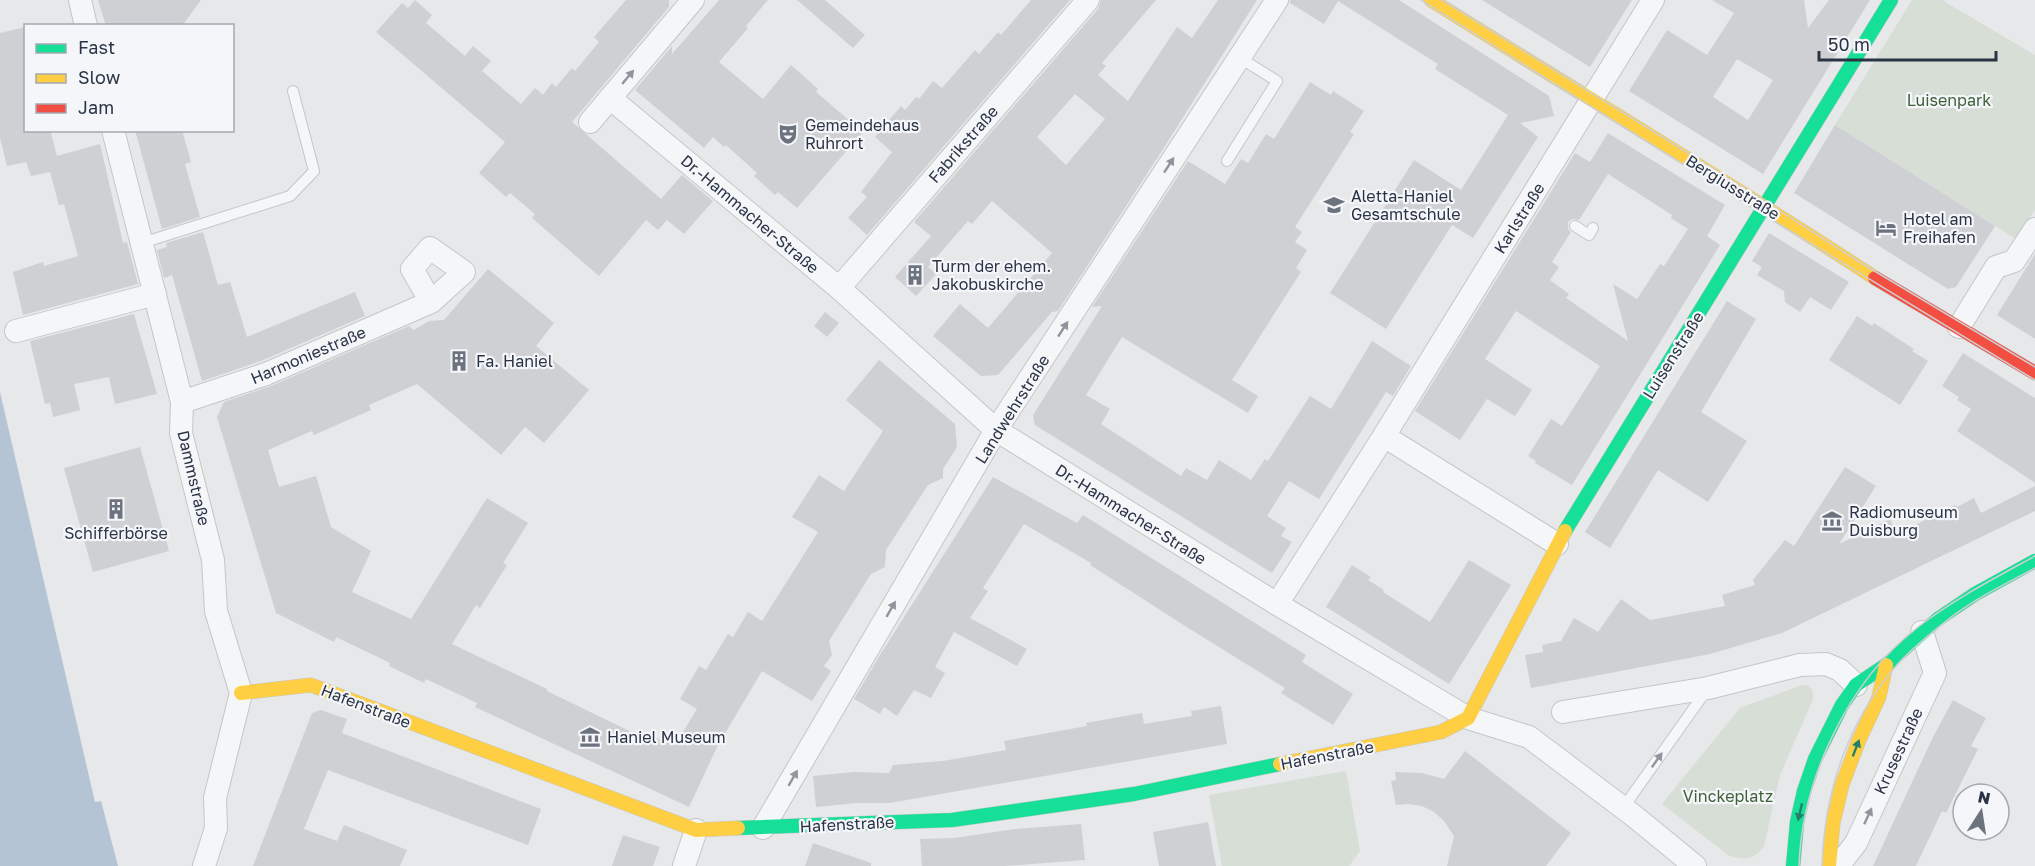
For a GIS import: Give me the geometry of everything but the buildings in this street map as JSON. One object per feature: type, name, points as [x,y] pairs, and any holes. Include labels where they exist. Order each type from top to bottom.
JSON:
[{"type":"street","points":[[80,0],[86,24]]},
{"type":"street","points":[[590,122],[693,0]]},
{"type":"street","name":"Fabrikstraße","points":[[839,288],[1088,0]]},
{"type":"street","name":"Landwehrstraße","points":[[763,828],[996,430],[1277,0]]},
{"type":"street","name":"Bergiusstraße","points":[[1431,0],[1591,101],[1765,206],[1890,288],[2035,374]]},
{"type":"street","name":"Karlstraße","points":[[1277,604],[1536,202],[1591,101],[1653,0]]},
{"type":"street","name":"Luisenstraße","points":[[1468,718],[1557,544],[1891,0]]},
{"type":"street","name":"Dr.-Hammacher-Straße","points":[[610,98],[839,288],[996,430],[1277,604],[1468,718],[1528,737],[1623,808],[1695,866]]},
{"type":"street","name":"Dammstraße","points":[[114,132],[182,402],[181,433],[213,560],[216,611],[241,693],[215,798],[216,828],[204,866]]},
{"type":"street","points":[[1959,327],[1996,267],[2014,261],[2035,229]]},
{"type":"street","points":[[16,331],[155,294]]},
{"type":"street","name":"Harmoniestraße","points":[[182,402],[266,374],[431,302]]},
{"type":"street","points":[[1384,436],[1557,544]]},
{"type":"street","points":[[1793,866],[1797,822],[1815,759],[1842,705],[1856,685],[1886,665],[1922,632],[1975,594],[2035,561]]},
{"type":"street","name":"Krusestraße","points":[[1838,866],[1856,843],[1935,673],[1922,632]]},
{"type":"street","points":[[1563,712],[1708,688],[1800,665],[1826,664],[1840,670],[1856,685]]},
{"type":"street","points":[[1829,866],[1833,823],[1842,785],[1879,697],[1886,665]]},
{"type":"street","name":"Hafenstraße","points":[[241,693],[311,685],[696,830],[952,820],[1134,794],[1441,732],[1468,718]]},
{"type":"street","points":[[684,866],[696,830]]},
{"type":"lane","points":[[1227,160],[1277,81],[1240,58]]},
{"type":"lane","points":[[142,243],[290,196],[314,171],[293,91]]},
{"type":"lane","points":[[1575,226],[1589,235],[1593,228]]},
{"type":"lane","points":[[1623,808],[1708,688]]},
{"type":"green space","name":"Luisenpark","points":[[1912,0],[1942,0],[2035,55],[2035,210],[2016,239],[1835,125]]},
{"type":"green space","name":"Vinckeplatz","points":[[1807,685],[1811,689],[1813,699],[1780,775],[1764,846],[1753,857],[1739,858],[1728,855],[1662,804],[1740,708]]},
{"type":"green space","points":[[1346,771],[1360,851],[1349,866],[1222,866],[1209,795]]},
{"type":"water","points":[[0,392],[95,802],[101,801],[118,866],[0,866]]},
{"type":"tram line","points":[[1421,0],[1761,213],[2035,380]]},
{"type":"tram line","points":[[1442,0],[1861,263],[2035,367]]},
{"type":"tram line","points":[[1799,866],[1802,833],[1809,800],[1820,766],[1833,734],[1850,703],[1870,675],[1893,649],[1918,627],[1975,589],[2035,556]]},
{"type":"tram line","points":[[1822,866],[1828,811],[1842,759],[1852,734],[1880,687],[1908,653],[1955,614],[2035,568]]},
{"type":"traffic: fast","points":[[1565,531],[1891,0]]},
{"type":"traffic: fast","points":[[1793,866],[1797,822],[1815,759],[1842,705],[1856,685],[1886,665],[1938,619],[1975,594],[2035,561]]},
{"type":"traffic: fast","points":[[738,828],[952,820],[1134,794],[1280,764]]},
{"type":"traffic: slow","points":[[1431,0],[1875,278]]},
{"type":"traffic: slow","points":[[1280,764],[1441,732],[1468,718],[1565,531]]},
{"type":"traffic: slow","points":[[1829,866],[1833,823],[1842,785],[1879,697],[1886,665]]},
{"type":"traffic: slow","points":[[241,693],[311,685],[696,830],[738,828]]},
{"type":"traffic: jam","points":[[1875,278],[2035,373]]},
{"type":"place","name":"Gemeindehaus Ruhrort","points":[[788,134]]},
{"type":"place","name":"Aletta-Haniel Gesamtschule","points":[[1334,205]]},
{"type":"place","name":"Hotel am Freihafen","points":[[1886,228]]},
{"type":"place","name":"Turm der ehem. Jakobuskirche","points":[[915,275]]},
{"type":"place","name":"Fa. Haniel","points":[[459,361]]},
{"type":"place","name":"Schifferbörse","points":[[116,509]]},
{"type":"place","name":"Radiomuseum Duisburg","points":[[1832,521]]},
{"type":"place","name":"Haniel Museum","points":[[590,737]]}]
